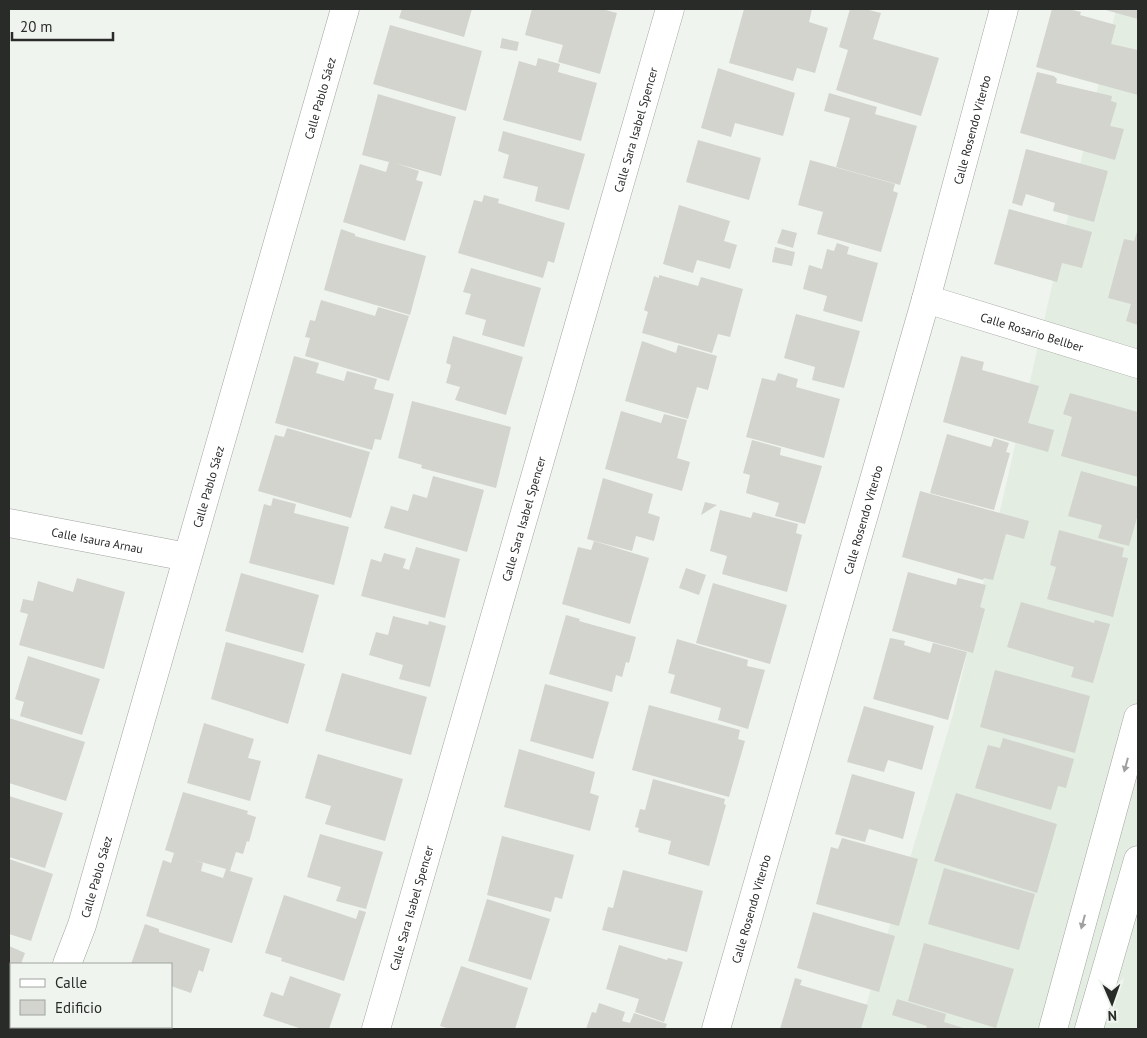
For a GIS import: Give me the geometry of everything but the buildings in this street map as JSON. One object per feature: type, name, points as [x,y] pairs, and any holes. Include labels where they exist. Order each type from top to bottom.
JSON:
[{"type":"street","name":"Calle Pablo Sáez","points":[[67,963],[82,925],[345,9]]},
{"type":"street","name":"Calle Sara Isabel Spencer","points":[[376,1029],[670,9]]},
{"type":"street","name":"Calle Rosendo Viterbo","points":[[716,1029],[926,299],[1004,9]]},
{"type":"street","name":"Calle Rosario Bellber","points":[[926,299],[1138,364]]},
{"type":"street","name":"Calle Isaura Arnau","points":[[9,523],[187,557]]},
{"type":"street","points":[[1053,1029],[1138,718]]},
{"type":"street","points":[[1089,1029],[1133,898],[1138,860]]},
{"type":"shaded area","points":[[1116,9],[1138,9],[1138,1029],[859,1029],[953,714]]}]
